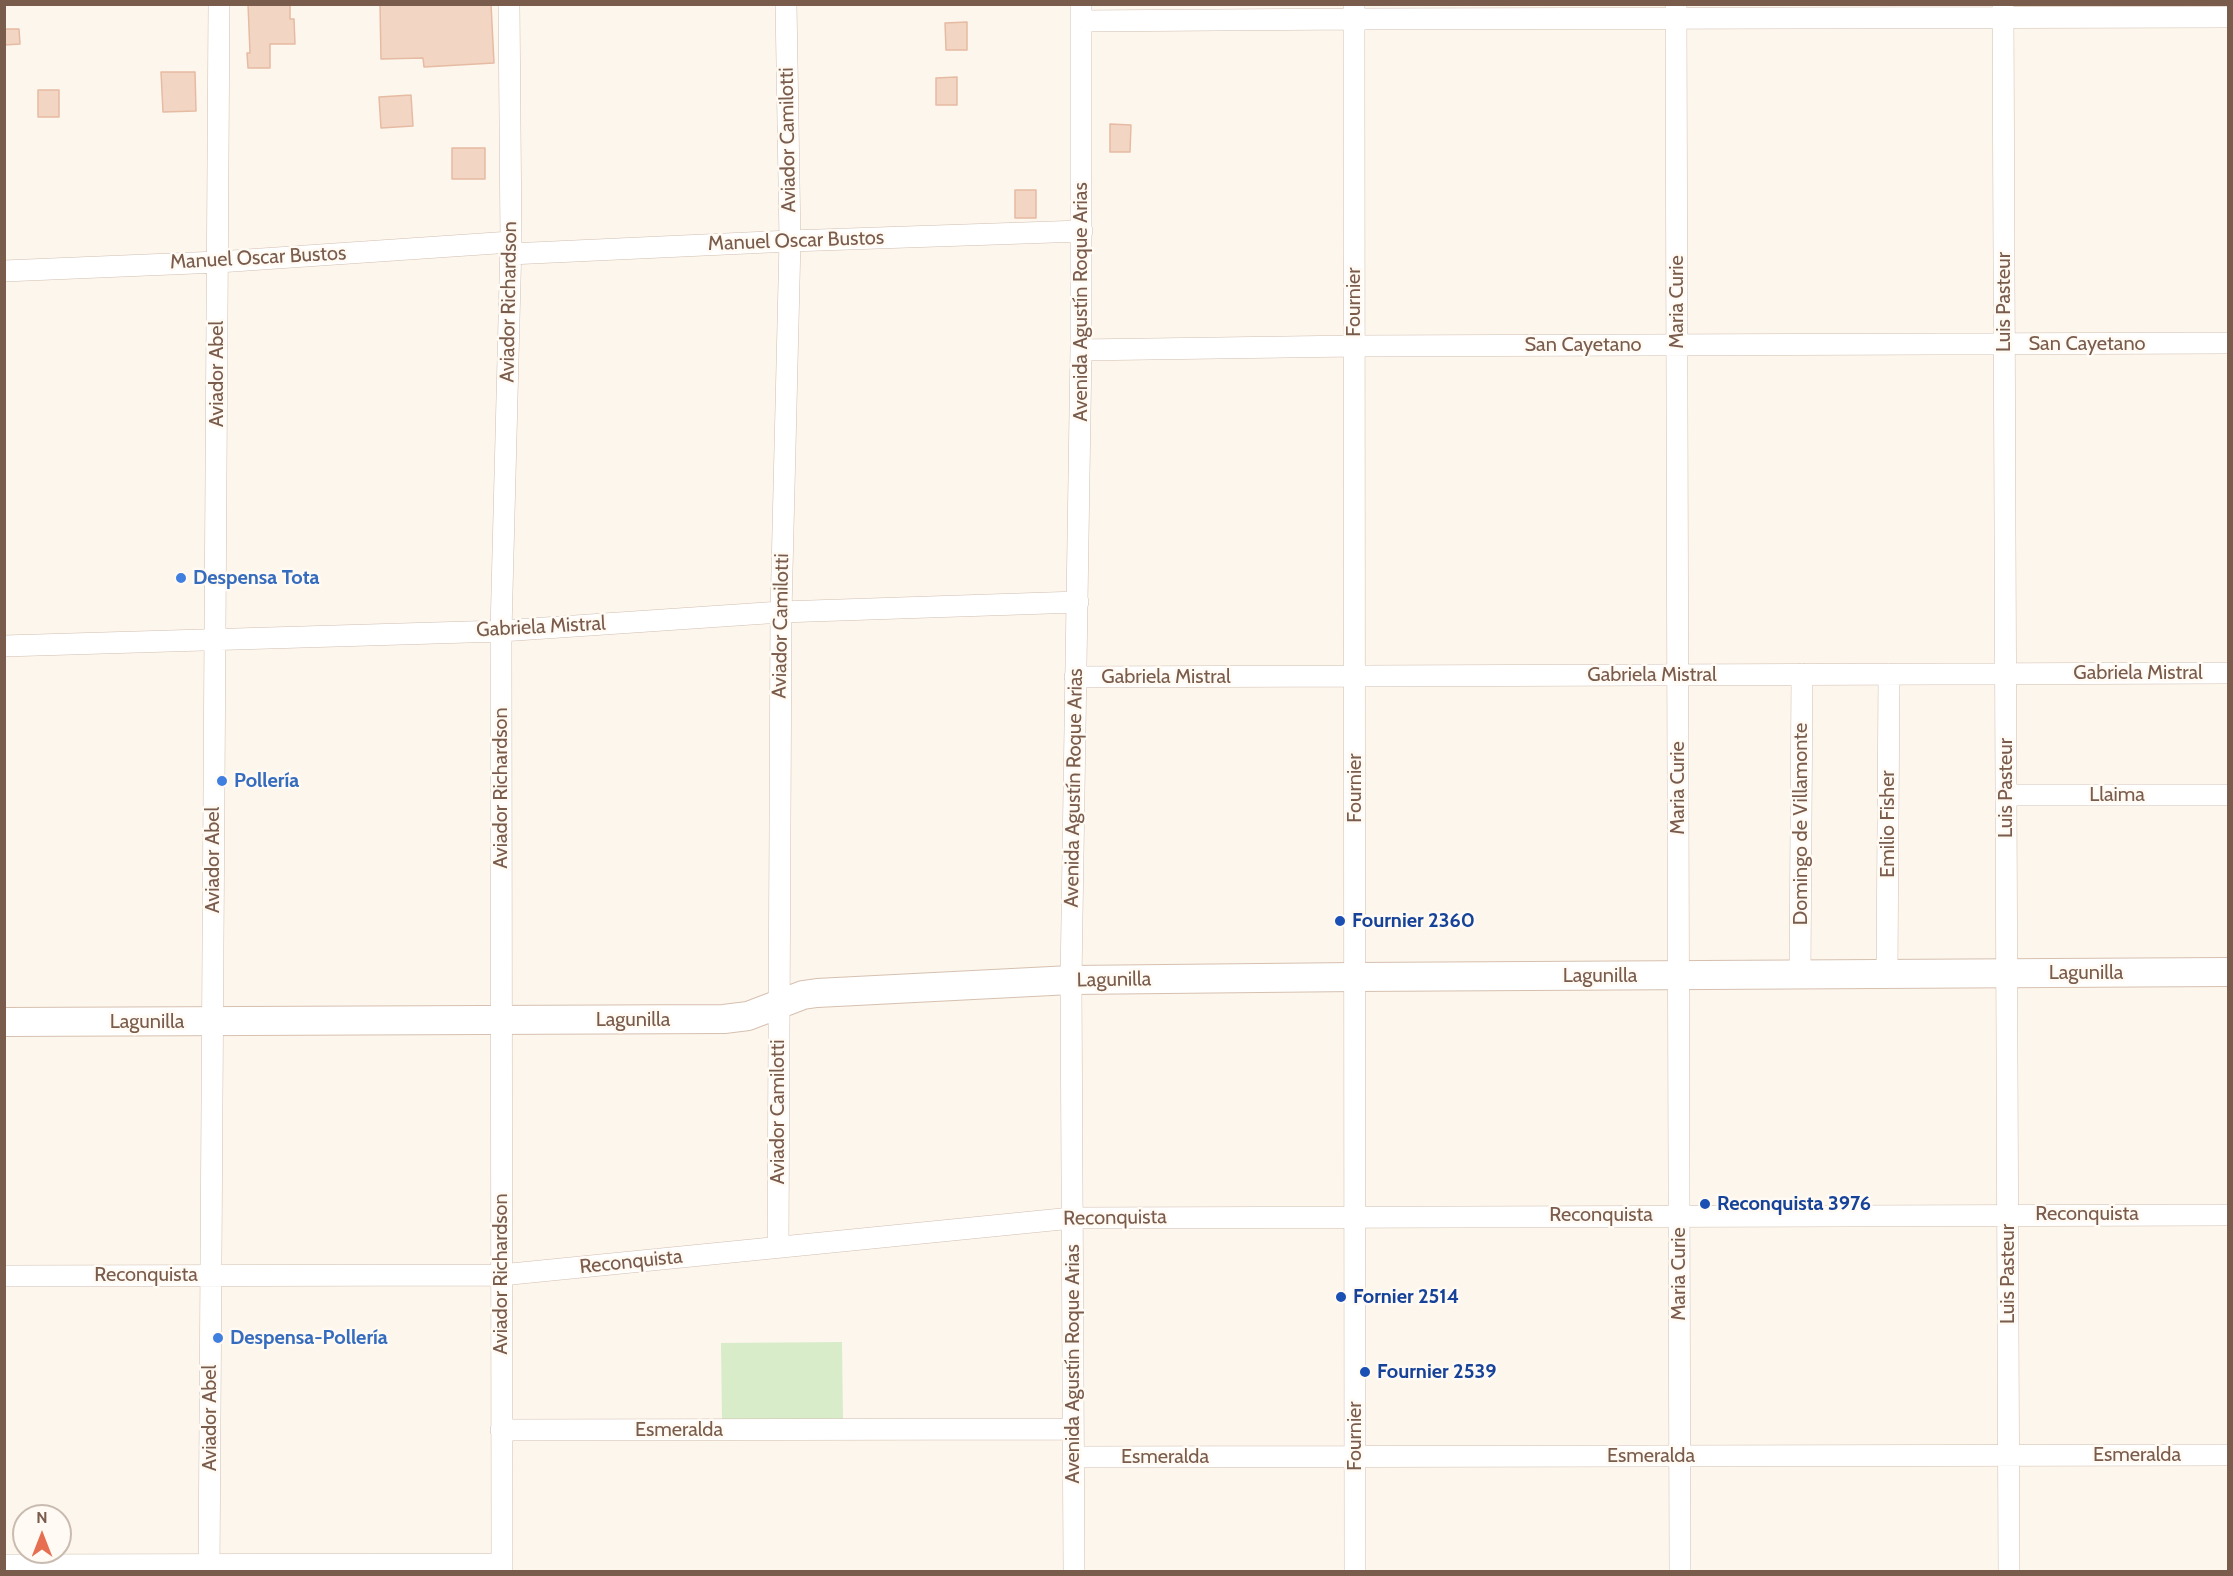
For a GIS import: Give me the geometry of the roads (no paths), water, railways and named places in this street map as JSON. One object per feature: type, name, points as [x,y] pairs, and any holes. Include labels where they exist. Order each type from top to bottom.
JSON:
[{"type":"main road","name":"Lagunilla","points":[[4,1022],[724,1019],[748,1016],[803,995],[817,993],[1071,980],[2229,972]]},
{"type":"street","name":"Aviador Abel","points":[[209,1568],[219,4]]},
{"type":"street","name":"Aviador Richardson","points":[[502,1568],[501,631],[511,248],[509,4]]},
{"type":"street","name":"Aviador Camilotti","points":[[778,1247],[781,612],[790,241],[786,4]]},
{"type":"street","name":"Maria Curie","points":[[1676,11],[1680,1572]]},
{"type":"street","points":[[1081,13],[2003,11],[2229,17]]},
{"type":"street","name":"Luis Pasteur","points":[[2003,11],[2009,1572]]},
{"type":"street","name":"Fournier","points":[[1354,12],[1355,1572]]},
{"type":"street","name":"Avenida Agustín Roque Arias","points":[[1074,1572],[1071,980],[1081,350],[1081,13]]},
{"type":"street","name":"Manuel Oscar Bustos","points":[[4,271],[511,248],[1082,231]]},
{"type":"street","name":"San Cayetano","points":[[1081,350],[1354,346],[2229,343]]},
{"type":"street","name":"Gabriela Mistral","points":[[4,646],[501,631],[781,612],[1078,602]]},
{"type":"street","name":"Gabriela Mistral","points":[[1075,677],[2229,673]]},
{"type":"street","name":"Domingo de Villamonte","points":[[1800,975],[1802,674]]},
{"type":"street","name":"Emilio Fisher","points":[[1887,974],[1889,674]]},
{"type":"street","name":"Llaima","points":[[2006,795],[2229,795]]},
{"type":"street","name":"Reconquista","points":[[4,1276],[501,1275],[1072,1218],[2229,1215]]},
{"type":"street","name":"Esmeralda","points":[[501,1430],[1073,1429]]},
{"type":"street","name":"Esmeralda","points":[[1073,1457],[2229,1455]]},
{"type":"street","points":[[4,1565],[502,1568]]},
{"type":"place","name":"Despensa Tota","points":[[181,578]]},
{"type":"place","name":"Pollería","points":[[222,781]]},
{"type":"place","name":"Fournier 2360","points":[[1340,921]]},
{"type":"place","name":"Reconquista 3976","points":[[1705,1204]]},
{"type":"place","name":"Fornier 2514","points":[[1341,1297]]},
{"type":"place","name":"Despensa-Pollería","points":[[218,1338]]},
{"type":"place","name":"Fournier 2539","points":[[1365,1372]]}]
